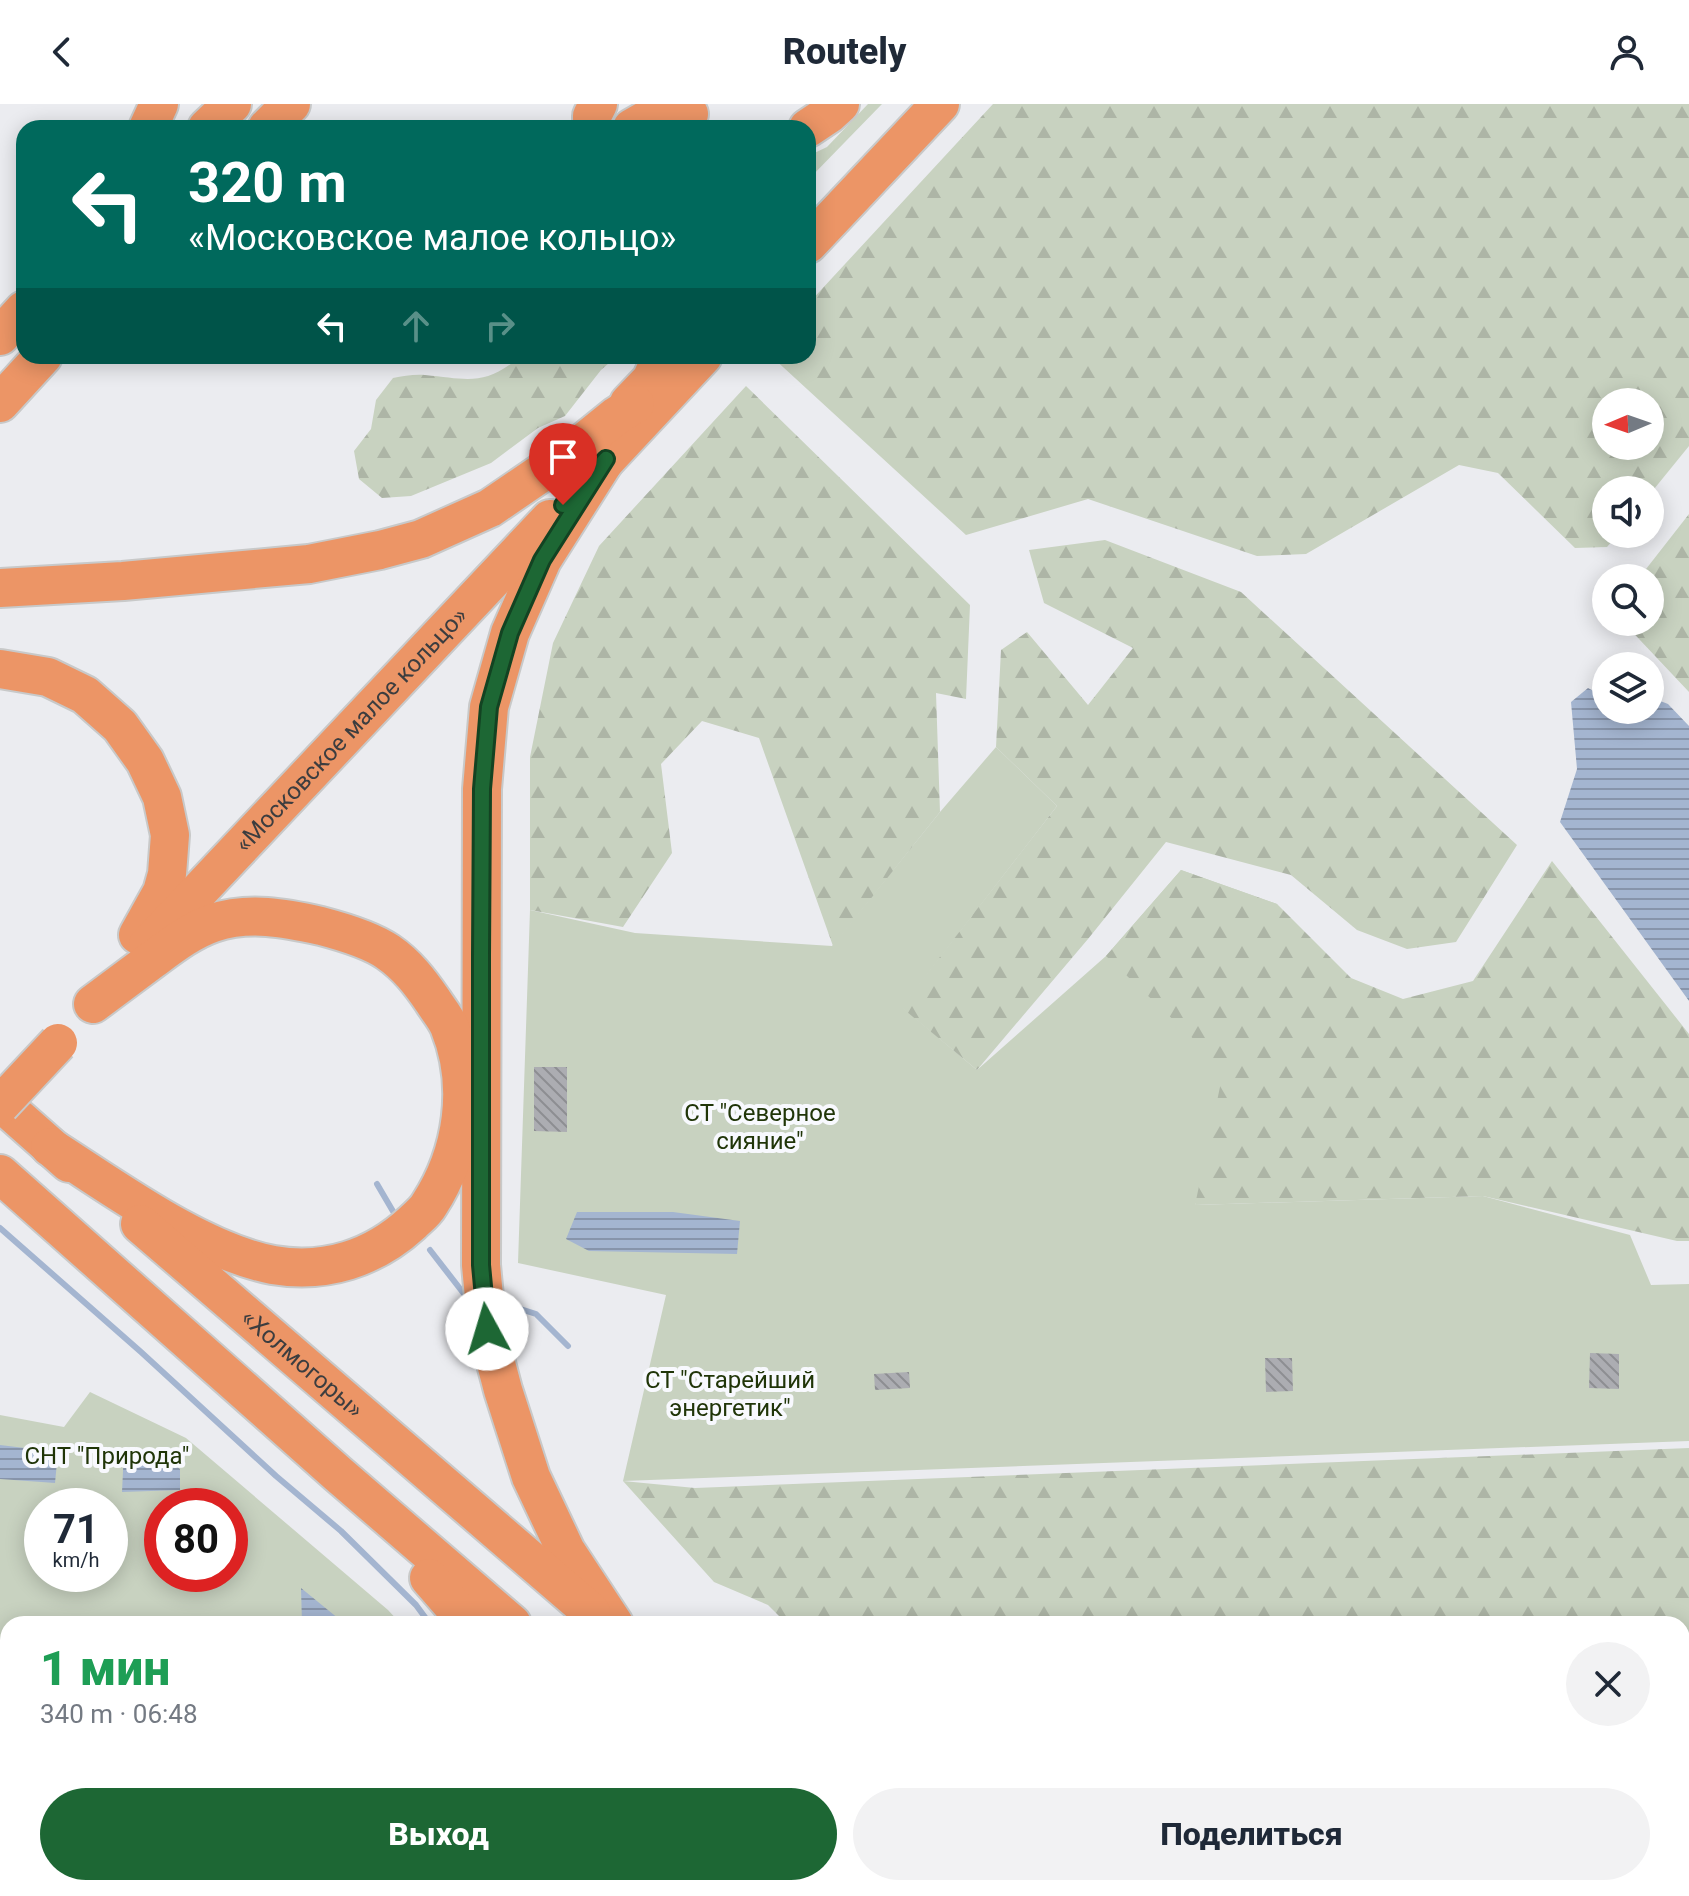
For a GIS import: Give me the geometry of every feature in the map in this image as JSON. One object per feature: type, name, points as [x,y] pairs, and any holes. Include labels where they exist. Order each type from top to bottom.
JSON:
[{"type":"highway","points":[[215,120],[232,104]]},
{"type":"highway","points":[[275,120],[291,104]]},
{"type":"highway","points":[[816,123],[840,104]]},
{"type":"highway","points":[[816,236],[940,104]]},
{"type":"highway","points":[[646,120],[693,115]]},
{"type":"highway","points":[[816,212],[867,182]]},
{"type":"highway","points":[[0,336],[16,319]]},
{"type":"highway","points":[[0,403],[36,364]]},
{"type":"highway","points":[[0,588],[123,581],[309,564],[421,539],[490,508],[569,454],[680,364]]},
{"type":"highway","name":"«Московское малое кольцо»","points":[[0,1103],[606,459],[682,364]]},
{"type":"highway","points":[[606,459],[542,560],[510,633],[489,707],[482,789],[481,1265],[487,1329],[531,1477],[566,1551],[609,1616]]},
{"type":"highway","points":[[0,669],[48,677],[85,695],[120,726],[145,761],[162,797],[170,835],[167,874],[162,892],[100,996]]},
{"type":"highway","points":[[50,1147],[193,1235],[237,1254],[274,1265],[320,1267],[360,1258],[395,1238],[428,1208],[450,1167],[462,1119],[460,1067],[448,1025],[417,977],[387,951],[340,931],[289,919],[251,916],[214,923],[183,937],[100,996]]},
{"type":"highway","name":"«Холмогоры»","points":[[0,1103],[596,1616]]},
{"type":"highway","points":[[0,1174],[503,1616]]},
{"type":"highway","points":[[338,1474],[462,1616]]},
{"type":"green space","points":[[868,104],[882,104],[816,172],[816,152],[827,147]]},
{"type":"green space","points":[[993,104],[1689,104],[1689,446],[1664,477],[1592,476],[1592,547],[1575,548],[1498,473],[1459,465],[1306,554],[1257,556],[1088,499],[966,535],[780,364],[816,364],[816,295]]},
{"type":"green space","points":[[608,364],[565,416],[538,428],[491,463],[411,496],[382,498],[359,479],[354,451],[371,429],[376,400],[393,378],[421,375],[475,379],[508,366]]},
{"type":"green space","points":[[746,386],[970,605],[966,699],[936,693],[940,812],[833,946],[759,738],[702,721],[661,764],[672,853],[623,927],[530,910],[530,757],[553,643],[599,546]]},
{"type":"green space","points":[[1689,514],[1689,692],[1664,665],[1664,652],[1651,652],[1636,636],[1664,636],[1664,564],[1650,564]]},
{"type":"green space","points":[[1105,540],[1241,592],[1517,845],[1456,942],[1407,949],[1357,930],[1291,875],[1166,842],[977,1070],[901,1007],[1057,806],[996,747],[1001,650],[1027,632],[1088,705],[1133,648],[1044,603],[1029,550]]},
{"type":"green space","name":"СТ \"Северное сияние\"","points":[[996,747],[1057,806],[902,1007],[977,1070],[1106,956],[1181,870],[1277,904],[1300,962],[1195,1205],[1483,1196],[1630,1235],[1651,1285],[1689,1284],[1689,1441],[623,1481],[666,1295],[518,1263],[530,910],[635,933],[832,946]]},
{"type":"green space","points":[[1552,861],[1689,1034],[1689,1241],[1677,1241],[1483,1196],[1195,1205],[1224,1068],[1106,956],[1181,870],[1277,904],[1351,978],[1403,999],[1473,981]]},
{"type":"green space","name":"СНТ \"Природа\"","points":[[90,1392],[186,1438],[245,1488],[144,1488],[144,1592],[248,1592],[248,1491],[394,1616],[0,1616],[0,1415],[64,1427]]},
{"type":"green space","points":[[1689,1448],[1689,1616],[779,1616],[768,1605],[714,1582],[623,1481],[695,1488]]},
{"type":"water","points":[[1588,688],[1592,690],[1592,724],[1664,724],[1664,702],[1689,726],[1689,1001],[1560,822],[1577,769],[1571,702]]},
{"type":"water","points":[[577,1212],[673,1212],[740,1221],[737,1254],[589,1251],[566,1239]]},
{"type":"water","points":[[0,1445],[58,1452],[55,1483],[0,1479]]},
{"type":"water","points":[[124,1450],[159,1453],[180,1469],[180,1488],[144,1488],[144,1491],[128,1492],[128,1488],[122,1488]]},
{"type":"water","points":[[301,1588],[335,1616],[302,1616]]},
{"type":"building","points":[[534,1067],[567,1067],[567,1132],[534,1131]]},
{"type":"building","points":[[1590,1353],[1619,1354],[1619,1389],[1589,1388]]},
{"type":"building","points":[[1265,1358],[1292,1358],[1293,1391],[1266,1392]]},
{"type":"building","points":[[909,1372],[910,1388],[875,1390],[874,1374]]},
{"type":"waterway","points":[[377,1184],[394,1213]]},
{"type":"waterway","points":[[0,1228],[341,1531],[424,1616]]},
{"type":"waterway","points":[[430,1250],[468,1299]]},
{"type":"waterway","points":[[508,1305],[536,1314],[568,1346]]},
{"type":"route","points":[[487,1329],[481,1265],[481,955],[482,789],[489,707],[510,633],[542,560],[606,459],[563,505]]},
{"type":"park label","name":"СТ \"Старейший энергетик\"","points":[[730,1394]]}]
